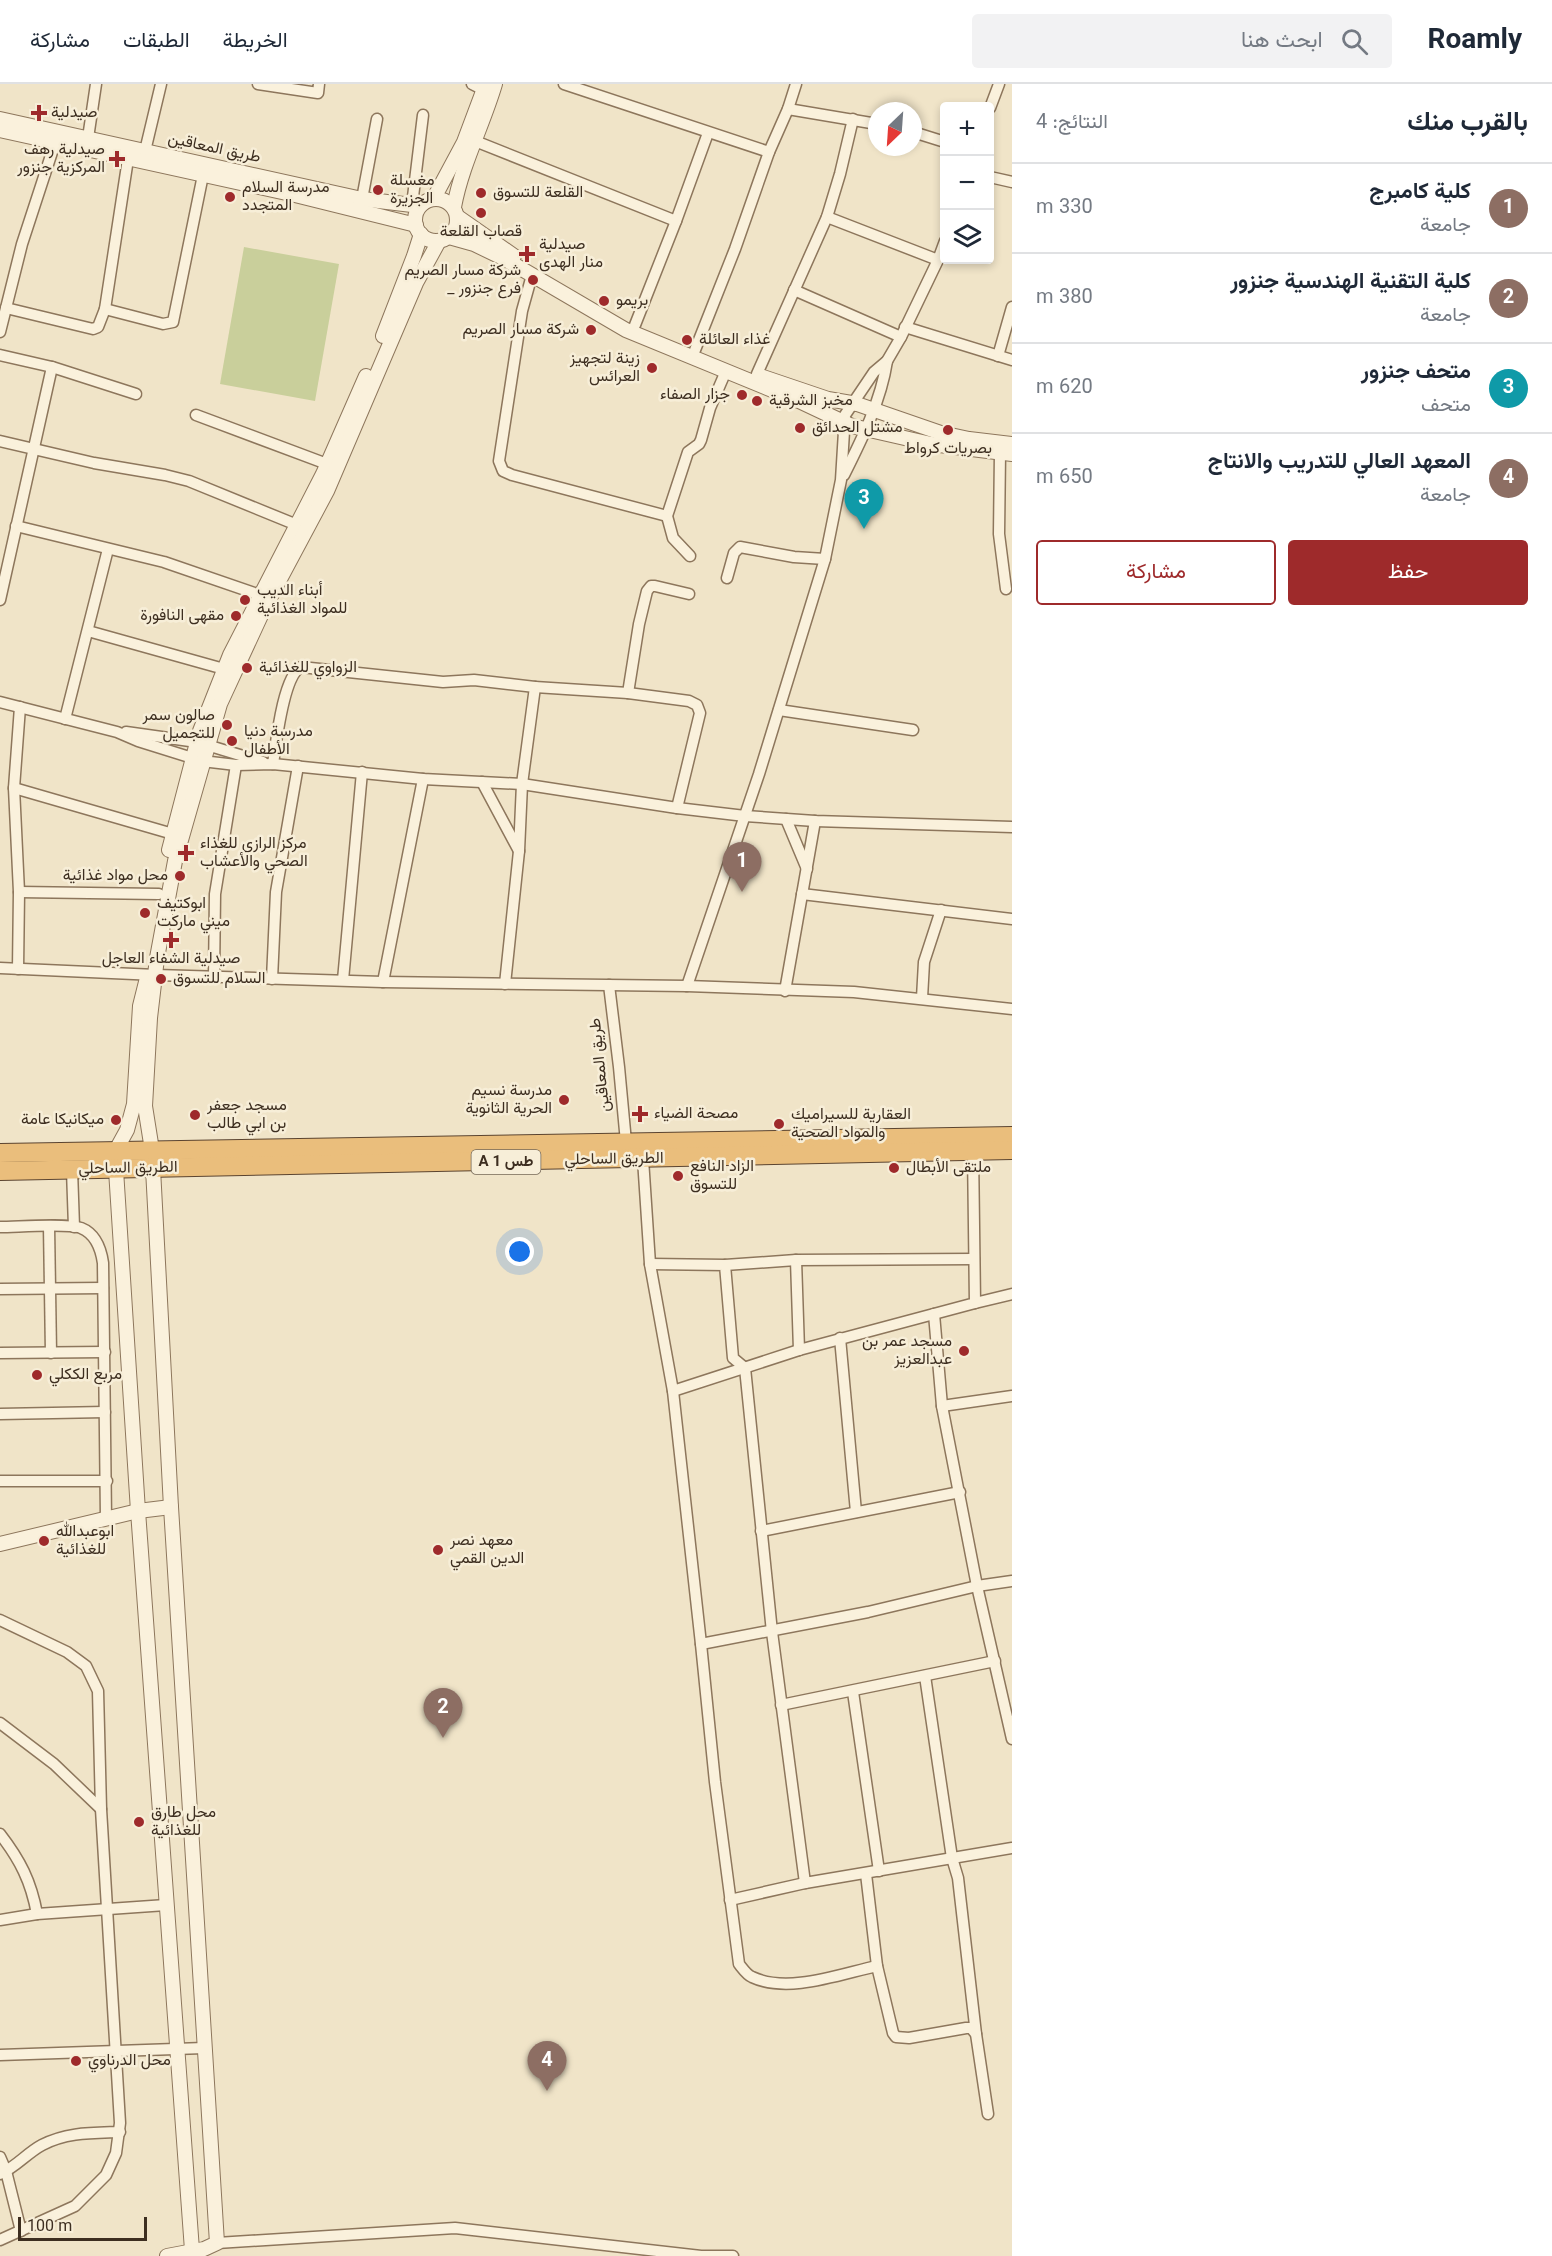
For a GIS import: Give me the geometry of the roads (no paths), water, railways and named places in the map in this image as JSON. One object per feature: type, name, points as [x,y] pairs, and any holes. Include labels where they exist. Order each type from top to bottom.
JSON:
[{"type":"highway","name":"الطريق الساحلي","points":[[0,1152],[1012,1136]]},
{"type":"highway","name":"الطريق الساحلي","points":[[0,1171],[1012,1150]]},
{"type":"street","points":[[88,138],[96,84]]},
{"type":"street","points":[[145,151],[161,84]]},
{"type":"street","points":[[258,84],[318,93],[319,84]]},
{"type":"street","points":[[564,84],[769,152]]},
{"type":"street","points":[[695,350],[796,84]]},
{"type":"street","points":[[992,102],[999,84]]},
{"type":"street","points":[[202,744],[263,610],[327,491],[416,284],[444,239],[456,228],[461,177],[475,141],[484,85]]},
{"type":"street","points":[[217,2243],[171,1507],[152,1150],[146,1106],[152,975],[159,894],[173,834],[224,669],[327,465],[395,307],[418,230],[416,213],[464,142],[484,85]]},
{"type":"street","points":[[788,109],[868,122]]},
{"type":"street","points":[[423,115],[423,202]]},
{"type":"street","points":[[362,199],[377,118]]},
{"type":"street","name":"طريق المعاقين","points":[[0,119],[362,199],[423,202]]},
{"type":"street","points":[[757,374],[826,217],[854,119]]},
{"type":"street","name":"طريق المعاقين","points":[[0,130],[373,213],[418,230]]},
{"type":"street","points":[[635,325],[708,133]]},
{"type":"street","points":[[922,135],[940,140]]},
{"type":"street","points":[[475,141],[676,221]]},
{"type":"street","points":[[0,332],[22,244],[55,142]]},
{"type":"street","points":[[6,308],[93,329],[100,324],[105,309],[129,159]]},
{"type":"street","points":[[105,309],[163,324],[173,322],[203,175]]},
{"type":"street","points":[[994,178],[1012,182]]},
{"type":"street","points":[[423,202],[445,200],[456,212],[541,273],[635,325],[695,350],[828,399],[852,403],[941,433],[1012,444]]},
{"type":"street","points":[[826,217],[938,260]]},
{"type":"street","points":[[418,230],[426,238],[474,244],[626,330],[799,401],[844,422],[864,429],[931,444],[1006,454],[999,534],[1006,589]]},
{"type":"street","points":[[687,986],[745,816],[825,558],[841,480],[844,422],[852,403],[874,372],[887,361],[940,255]]},
{"type":"street","points":[[532,275],[522,311],[499,461],[503,471],[667,516]]},
{"type":"street","points":[[794,290],[903,332],[1012,360]]},
{"type":"street","points":[[998,356],[1012,307]]},
{"type":"street","points":[[0,355],[52,367],[136,394]]},
{"type":"street","points":[[841,480],[873,411],[885,378],[887,361]]},
{"type":"street","points":[[0,600],[52,367]]},
{"type":"street","points":[[690,556],[673,538],[667,516],[688,452],[701,440],[710,408],[726,371]]},
{"type":"street","points":[[196,415],[327,465]]},
{"type":"street","points":[[0,441],[189,481],[297,525]]},
{"type":"street","points":[[16,526],[164,562],[260,595]]},
{"type":"street","points":[[728,578],[734,553],[740,547],[794,557],[825,558]]},
{"type":"street","points":[[65,718],[108,549]]},
{"type":"street","points":[[628,693],[646,591],[655,586],[689,594]]},
{"type":"street","points":[[87,631],[224,669]]},
{"type":"street","points":[[271,764],[288,687],[294,673],[301,667],[443,681],[474,680],[535,687],[628,693],[689,701],[700,710],[677,808]]},
{"type":"street","points":[[505,984],[519,851],[522,784],[535,687]]},
{"type":"street","points":[[0,702],[117,732],[138,741],[197,759],[236,765],[271,764],[423,779],[522,784],[745,816],[815,821],[1012,827]]},
{"type":"street","points":[[18,969],[19,892],[14,788],[20,707]]},
{"type":"street","points":[[779,710],[913,730]]},
{"type":"street","points":[[117,732],[139,733],[202,744],[271,764]]},
{"type":"street","points":[[192,2250],[138,1511],[116,1150],[127,1130],[134,1104],[140,1006],[152,975],[197,759]]},
{"type":"street","points":[[214,977],[215,894],[236,765]]},
{"type":"street","points":[[272,979],[276,892],[298,766]]},
{"type":"street","points":[[343,980],[362,772]]},
{"type":"street","points":[[383,982],[423,779]]},
{"type":"street","points":[[482,782],[519,851]]},
{"type":"street","points":[[14,788],[173,834]]},
{"type":"street","points":[[786,819],[807,869]]},
{"type":"street","points":[[785,991],[815,821]]},
{"type":"street","points":[[19,892],[159,894]]},
{"type":"street","points":[[802,894],[1012,919]]},
{"type":"street","points":[[922,998],[924,962],[941,910]]},
{"type":"street","points":[[0,968],[272,979],[687,986],[854,992],[1012,1009]]},
{"type":"street","name":"طريق المعاقين","points":[[609,985],[626,1142]]},
{"type":"street","points":[[973,1150],[975,1302]]},
{"type":"street","points":[[643,1159],[650,1264],[673,1391],[715,1782],[739,1964],[750,1977],[773,1983],[796,1984],[877,1966]]},
{"type":"street","points":[[72,1170],[74,1227]]},
{"type":"street","points":[[49,1226],[51,1353]]},
{"type":"street","points":[[0,1227],[74,1227],[81,1228],[96,1239],[103,1263],[106,1519]]},
{"type":"street","points":[[650,1264],[974,1259]]},
{"type":"street","points":[[796,1260],[799,1350]]},
{"type":"street","points":[[725,1264],[734,1358],[745,1368],[772,1632],[805,1883]]},
{"type":"street","points":[[0,1289],[103,1288]]},
{"type":"street","points":[[673,1391],[840,1338],[1012,1294]]},
{"type":"street","points":[[934,1314],[942,1406],[977,1586],[1012,1739]]},
{"type":"street","points":[[840,1338],[856,1512]]},
{"type":"street","points":[[0,1353],[105,1352]]},
{"type":"street","points":[[942,1406],[1012,1396]]},
{"type":"street","points":[[0,1414],[105,1412]]},
{"type":"street","points":[[0,1481],[107,1481]]},
{"type":"street","points":[[761,1531],[960,1492]]},
{"type":"street","points":[[0,1544],[138,1511],[171,1507]]},
{"type":"street","points":[[701,1644],[772,1632],[977,1586],[1012,1581]]},
{"type":"street","points":[[0,1620],[67,1652],[86,1666],[98,1691],[101,1809],[120,2132],[116,2153],[106,2175],[75,2206],[0,2240]]},
{"type":"street","points":[[781,1705],[995,1661]]},
{"type":"street","points":[[925,1676],[952,1858],[958,1878],[965,1956],[988,2114]]},
{"type":"street","points":[[853,1692],[879,1871]]},
{"type":"street","points":[[0,1723],[54,1764],[101,1809]]},
{"type":"street","points":[[0,1834],[17,1856],[32,1889],[37,1914]]},
{"type":"street","points":[[730,1900],[805,1883],[1012,1848]]},
{"type":"street","points":[[866,1874],[877,1966],[893,2033],[896,2037],[909,2038],[971,2028],[976,2034]]},
{"type":"street","points":[[0,1920],[37,1914],[166,1905]]},
{"type":"street","points":[[0,2055],[116,2053],[204,2048]]},
{"type":"street","points":[[3,2173],[41,2145],[62,2137],[85,2132],[120,2132]]},
{"type":"street","points":[[0,2157],[21,2231]]},
{"type":"street","points":[[167,2256],[204,2249],[217,2243],[455,2228],[701,2256],[733,2256]]},
{"type":"place","name":"صيدلية","points":[[39,113]]},
{"type":"place","name":"صيدلية رهف المركزية جنزور","points":[[117,159]]},
{"type":"place","name":"مغسلة الجزيرة","points":[[378,190]]},
{"type":"place","name":"القلعة للتسوق","points":[[481,193]]},
{"type":"place","name":"مدرسة السلام المتجدد","points":[[230,197]]},
{"type":"place","name":"قصاب القلعة","points":[[481,213]]},
{"type":"place","name":"صيدلية منار الهدى","points":[[527,254]]},
{"type":"place","name":"شركة مسار الصريم _ فرع جنزور","points":[[533,280]]},
{"type":"place","name":"بريمو","points":[[604,301]]},
{"type":"place","name":"شركة مسار الصريم","points":[[591,330]]},
{"type":"place","name":"غذاء العائلة","points":[[687,340]]},
{"type":"place","name":"زينة لتجهيز العرائس","points":[[652,368]]},
{"type":"place","name":"جزار الصفاء","points":[[742,395]]},
{"type":"place","name":"مخبز الشرقية","points":[[757,401]]},
{"type":"place","name":"مشتل الحدائق","points":[[800,428]]},
{"type":"place","name":"بصريات كرواط","points":[[948,430]]},
{"type":"place","name":"متحف جنزور","points":[[864,529]]},
{"type":"place","name":"أبناء الديب للمواد الغذائية","points":[[245,600]]},
{"type":"place","name":"مقهى النافورة","points":[[236,616]]},
{"type":"place","name":"الزواوي للغذائية","points":[[247,668]]},
{"type":"place","name":"صالون سمر للتجميل","points":[[227,725]]},
{"type":"place","name":"مدرسة دنيا الأطفال","points":[[232,741]]},
{"type":"place","name":"مركز الرازي للغذاء الصحي والأعشاب","points":[[186,853]]},
{"type":"place","name":"محل مواد غذائية","points":[[180,876]]},
{"type":"place","name":"كلية كامبرج","points":[[742,892]]},
{"type":"place","name":"ابوكتيف ميني ماركت","points":[[145,913]]},
{"type":"place","name":"صيدلية الشفاء العاجل","points":[[171,940]]},
{"type":"place","name":"السلام للتسوق","points":[[161,979]]},
{"type":"place","name":"مدرسة نسيم الحرية الثانوية","points":[[564,1100]]},
{"type":"place","name":"مصحة الضياء","points":[[640,1114]]},
{"type":"place","name":"مسجد جعفر بن ابي طالب","points":[[195,1115]]},
{"type":"place","name":"ميكانيكا عامة","points":[[116,1120]]},
{"type":"place","name":"العقارية للسيراميك والمواد الصحية","points":[[779,1124]]},
{"type":"place","name":"ملتقى الأبطال","points":[[894,1168]]},
{"type":"place","name":"الزاد النافع للتسوق","points":[[678,1176]]},
{"type":"place","name":"مسجد عمر بن عبدالعزيز","points":[[964,1351]]},
{"type":"place","name":"مربع الككلي","points":[[37,1375]]},
{"type":"place","name":"ابوعبدالله للغذائية","points":[[44,1541]]},
{"type":"place","name":"معهد نصر الدين القمي","points":[[438,1550]]},
{"type":"place","name":"كلية التقنية الهندسية جنزور","points":[[443,1738]]},
{"type":"place","name":"محل طارق للغذائية","points":[[139,1822]]},
{"type":"place","name":"محل الدرناوي","points":[[76,2061]]},
{"type":"place","name":"المعهد العالي للتدريب والانتاج","points":[[547,2091]]}]
